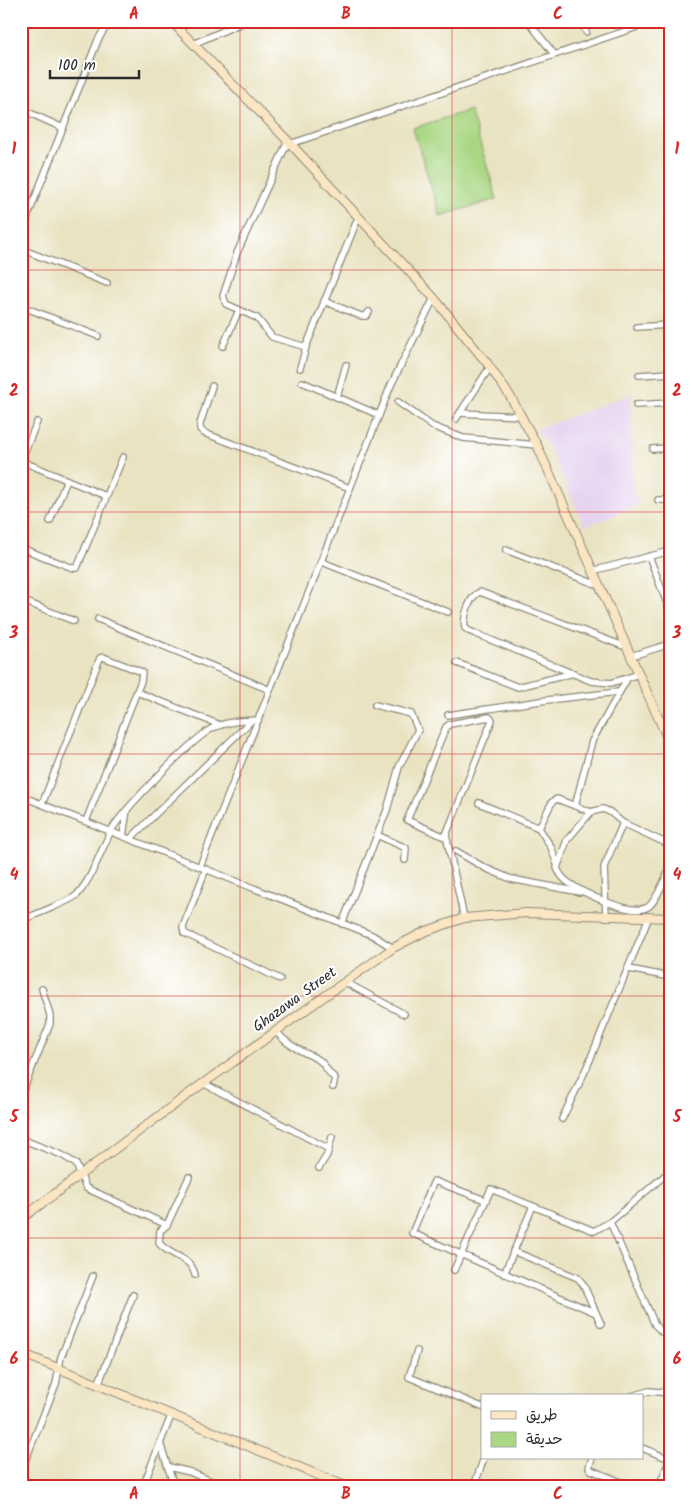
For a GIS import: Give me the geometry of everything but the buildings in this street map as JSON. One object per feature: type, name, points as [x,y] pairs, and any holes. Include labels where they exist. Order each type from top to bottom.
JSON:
[{"type":"main road","points":[[172,21],[289,142],[434,298],[490,367],[522,416],[537,445],[598,586],[670,744]]},
{"type":"main road","name":"Ghazawa Street","points":[[21,1220],[203,1083],[393,948],[424,932],[464,918],[527,913],[627,918],[670,918]]},
{"type":"main road","name":"Ghazawa Street","points":[[627,918],[647,922],[670,923]]},
{"type":"main road","points":[[21,1353],[326,1482],[345,1486]]},
{"type":"street","points":[[21,233],[98,40],[109,21]]},
{"type":"street","points":[[193,44],[246,21]]},
{"type":"street","points":[[528,21],[554,54]]},
{"type":"street","points":[[582,21],[586,32]]},
{"type":"street","points":[[306,347],[272,337],[257,318],[226,304],[223,296],[240,245],[289,142],[416,103],[554,54],[655,21]]},
{"type":"street","points":[[21,109],[63,128]]},
{"type":"street","points":[[300,368],[306,347],[358,218]]},
{"type":"street","points":[[21,249],[107,283]]},
{"type":"street","points":[[280,979],[184,933],[183,927],[255,721],[270,690],[322,562],[391,385],[434,298]]},
{"type":"street","points":[[324,301],[361,316],[366,316],[369,312]]},
{"type":"street","points":[[21,306],[98,336]]},
{"type":"street","points":[[223,346],[239,310]]},
{"type":"street","points":[[637,328],[670,325]]},
{"type":"street","points":[[337,397],[346,365]]},
{"type":"street","points":[[456,419],[490,367]]},
{"type":"street","points":[[639,376],[670,373]]},
{"type":"street","points":[[302,382],[379,415]]},
{"type":"street","points":[[212,386],[200,424],[200,429],[204,433],[350,488]]},
{"type":"street","points":[[398,402],[432,426],[456,436],[482,441],[537,445]]},
{"type":"street","points":[[636,405],[670,403]]},
{"type":"street","points":[[460,413],[522,416]]},
{"type":"street","points":[[37,422],[21,461],[106,496]]},
{"type":"street","points":[[653,449],[670,448]]},
{"type":"street","points":[[21,548],[77,568],[123,457]]},
{"type":"street","points":[[50,521],[67,480]]},
{"type":"street","points":[[658,500],[670,500]]},
{"type":"street","points":[[506,550],[598,586]]},
{"type":"street","points":[[592,571],[670,551]]},
{"type":"street","points":[[649,556],[670,611]]},
{"type":"street","points":[[322,562],[448,612]]},
{"type":"street","points":[[626,647],[480,592],[474,596],[465,618],[465,628],[603,683],[627,679],[639,674]]},
{"type":"street","points":[[21,600],[74,621]]},
{"type":"street","points":[[98,619],[270,690]]},
{"type":"street","points":[[630,656],[670,644]]},
{"type":"street","points":[[42,804],[100,658],[103,657],[142,672],[137,692],[86,821]]},
{"type":"street","points":[[456,663],[518,687],[574,673]]},
{"type":"street","points":[[574,806],[592,741],[627,679]]},
{"type":"street","points":[[137,692],[220,725]]},
{"type":"street","points":[[448,715],[547,700],[618,692]]},
{"type":"street","points":[[342,924],[377,835],[399,767],[418,730],[411,714],[375,705]]},
{"type":"street","points":[[446,837],[413,824],[408,818],[446,727],[450,724],[491,718],[491,723],[446,837],[464,918]]},
{"type":"street","points":[[21,920],[78,894],[111,831],[127,810],[203,735],[220,725],[235,721],[255,721]]},
{"type":"street","points":[[130,839],[255,721]]},
{"type":"street","points":[[21,796],[381,939],[393,948]]},
{"type":"street","points":[[539,828],[554,800],[591,812]]},
{"type":"street","points":[[479,803],[539,828],[551,847],[561,877],[569,884],[621,908],[646,908],[652,904],[670,868]]},
{"type":"street","points":[[557,865],[567,840],[591,812],[602,809],[610,812],[623,823],[670,845]]},
{"type":"street","points":[[123,836],[127,810]]},
{"type":"street","points":[[606,917],[604,868],[623,823]]},
{"type":"street","points":[[377,835],[406,848],[405,860]]},
{"type":"street","points":[[456,851],[485,868],[511,879],[590,894]]},
{"type":"street","points":[[562,1119],[629,969],[647,922]]},
{"type":"street","points":[[629,969],[670,977]]},
{"type":"street","points":[[345,982],[404,1014]]},
{"type":"street","points":[[21,1095],[50,1024],[50,1015],[42,989]]},
{"type":"street","points":[[276,1031],[293,1048],[320,1061],[327,1072],[335,1078],[333,1086]]},
{"type":"street","points":[[203,1083],[329,1150]]},
{"type":"street","points":[[319,1168],[329,1150],[332,1137]]},
{"type":"street","points":[[21,1139],[66,1157],[76,1164],[86,1188],[168,1225]]},
{"type":"street","points":[[454,1270],[485,1200],[489,1192],[494,1189],[594,1231],[610,1222],[670,1172]]},
{"type":"street","points":[[189,1177],[168,1225],[160,1232],[159,1243],[164,1249],[188,1262],[194,1275]]},
{"type":"street","points":[[485,1200],[435,1181],[431,1184],[412,1233],[460,1256],[596,1313]]},
{"type":"street","points":[[504,1274],[533,1206]]},
{"type":"street","points":[[610,1222],[655,1325],[662,1332],[670,1336]]},
{"type":"street","points":[[513,1251],[578,1278],[583,1284],[601,1324]]},
{"type":"street","points":[[21,1471],[56,1384],[61,1357],[93,1276]]},
{"type":"street","points":[[98,1385],[133,1295]]},
{"type":"street","points":[[417,1351],[409,1377],[481,1407]]},
{"type":"street","points":[[638,1394],[649,1391],[670,1393]]},
{"type":"street","points":[[144,1486],[171,1416]]},
{"type":"street","points":[[160,1444],[174,1486]]},
{"type":"street","points":[[644,1449],[670,1459],[659,1486]]},
{"type":"street","points":[[474,1486],[483,1460]]},
{"type":"street","points":[[591,1460],[589,1467],[591,1470],[631,1486]]},
{"type":"street","points":[[169,1467],[190,1472],[222,1486]]},
{"type":"shaded area","points":[[631,394],[632,489],[639,504],[585,527],[549,447],[535,430]]},
{"type":"green space","points":[[470,110],[497,199],[440,216],[413,128]]}]
